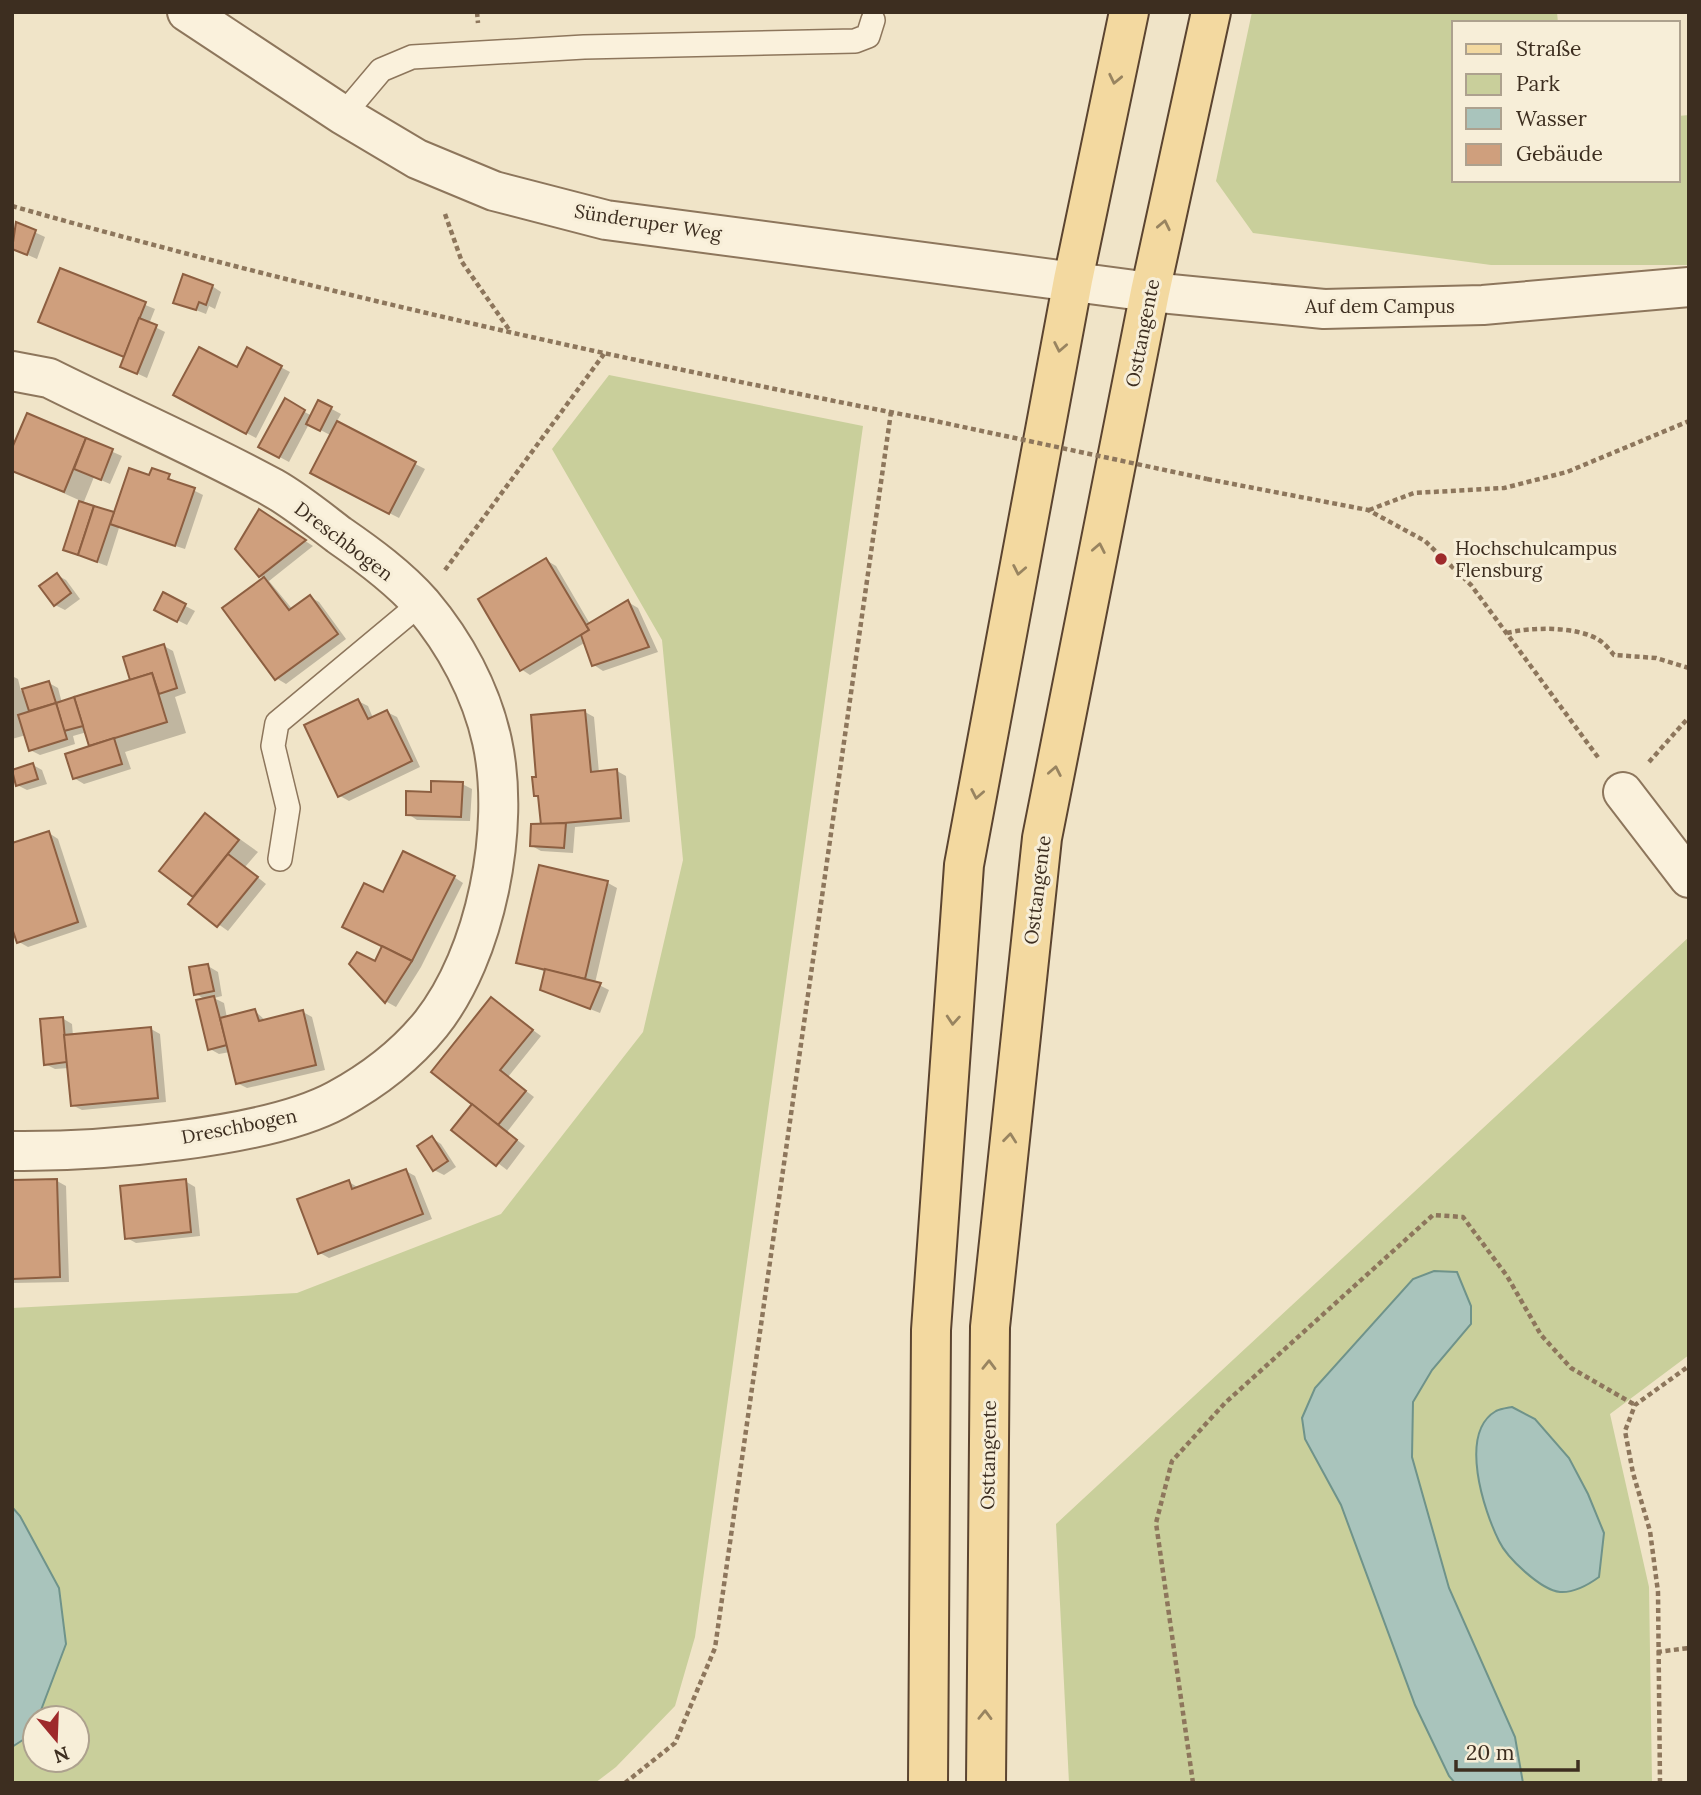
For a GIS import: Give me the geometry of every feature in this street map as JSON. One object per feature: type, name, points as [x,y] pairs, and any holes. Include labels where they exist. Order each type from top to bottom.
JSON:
[{"type":"main road","points":[[928,1783],[931,1330],[964,865],[1073,280],[1129,12]]},
{"type":"main road","name":"Osttangente","points":[[986,1783],[990,1327],[1042,838],[1150,292],[1211,12]]},
{"type":"street","name":"Sünderuper Weg","points":[[187,12],[342,115],[417,159],[494,191],[606,220],[1073,280]]},
{"type":"street","name":"Auf dem Campus","points":[[1073,280],[1150,292],[1324,309],[1483,305],[1689,287]]},
{"type":"street","name":"Dreschbogen","points":[[12,371],[49,378],[275,490],[372,558],[421,603],[474,684],[492,743],[498,804],[490,889],[472,954],[432,1023],[392,1064],[336,1101],[292,1117],[213,1135],[56,1152],[12,1151]]},
{"type":"street","points":[[1623,792],[1689,878]]},
{"type":"lane","points":[[342,115],[381,71],[412,57],[583,47],[855,41],[868,36],[873,20]]},
{"type":"lane","points":[[280,859],[288,808],[273,746],[277,723],[421,603]]},
{"type":"path","points":[[454,174],[444,204],[453,241],[462,262],[510,331]]},
{"type":"path","points":[[12,206],[248,270],[604,354],[1368,510],[1425,541],[1471,585],[1623,792],[1689,717]]},
{"type":"path","points":[[421,603],[604,354]]},
{"type":"path","points":[[625,1783],[675,1743],[715,1648],[891,412]]},
{"type":"path","points":[[1368,510],[1414,493],[1504,488],[1567,471],[1689,421]]},
{"type":"path","points":[[1507,633],[1523,629],[1570,632],[1598,639],[1615,655],[1656,658],[1689,668]]},
{"type":"path","points":[[1193,1783],[1156,1523],[1171,1461],[1225,1404],[1433,1215],[1463,1217],[1507,1276],[1541,1335],[1571,1368],[1634,1405]]},
{"type":"path","points":[[1660,1783],[1658,1592],[1650,1531],[1633,1473],[1625,1431],[1634,1405],[1689,1366]]},
{"type":"path","points":[[1657,1652],[1689,1648]]},
{"type":"green space","points":[[1252,12],[1557,12],[1558,21],[1452,21],[1452,182],[1680,182],[1680,116],[1689,115],[1689,265],[1491,265],[1253,233],[1216,181]]},
{"type":"green space","points":[[609,375],[863,426],[695,1637],[675,1706],[616,1767],[595,1783],[12,1783],[12,1747],[21,1741],[21,1774],[91,1774],[91,1704],[43,1704],[66,1644],[20,1516],[12,1507],[12,1308],[297,1293],[501,1214],[643,1032],[683,860],[662,640],[552,449]]},
{"type":"green space","points":[[1689,937],[1689,1355],[1610,1414],[1649,1587],[1652,1783],[1069,1783],[1056,1524]]},
{"type":"water","points":[[1434,1271],[1457,1272],[1471,1306],[1471,1324],[1432,1370],[1413,1402],[1412,1457],[1449,1588],[1515,1737],[1523,1783],[1455,1783],[1449,1776],[1415,1705],[1341,1505],[1305,1439],[1302,1418],[1315,1388],[1413,1279]]},
{"type":"water","points":[[1512,1407],[1535,1419],[1569,1458],[1604,1533],[1599,1577],[1576,1590],[1552,1590],[1525,1572],[1503,1548],[1487,1511],[1478,1473],[1478,1436],[1485,1422],[1496,1411]]},
{"type":"water","points":[[12,1507],[20,1516],[59,1588],[66,1644],[43,1704],[21,1704],[21,1741],[12,1747]]},
{"type":"building","points":[[16,222],[36,230],[27,255],[12,249]]},
{"type":"building","points":[[60,268],[146,302],[124,357],[38,322]]},
{"type":"building","points":[[183,274],[213,285],[206,305],[199,302],[196,310],[173,303]]},
{"type":"building","points":[[139,318],[157,325],[137,374],[120,367]]},
{"type":"building","points":[[199,347],[237,367],[247,347],[282,366],[246,434],[173,395]]},
{"type":"building","points":[[285,398],[305,410],[279,458],[258,447]]},
{"type":"building","points":[[318,400],[332,407],[320,431],[306,424]]},
{"type":"building","points":[[27,413],[86,438],[64,492],[12,471],[12,448]]},
{"type":"building","points":[[337,421],[416,462],[389,514],[310,473]]},
{"type":"building","points":[[86,438],[113,449],[101,480],[74,469]]},
{"type":"building","points":[[129,468],[149,475],[152,468],[170,474],[168,479],[195,488],[175,546],[110,524]]},
{"type":"building","points":[[79,501],[94,506],[78,555],[63,550]]},
{"type":"building","points":[[94,506],[114,512],[97,562],[78,555]]},
{"type":"building","points":[[259,509],[306,540],[259,577],[235,549]]},
{"type":"building","points":[[546,558],[589,630],[520,671],[478,599]]},
{"type":"building","points":[[57,573],[71,593],[54,606],[39,586]]},
{"type":"building","points":[[264,577],[289,610],[310,595],[338,634],[275,680],[222,608]]},
{"type":"building","points":[[163,592],[186,604],[177,622],[154,610]]},
{"type":"building","points":[[628,600],[649,647],[592,666],[581,635],[589,630],[586,625]]},
{"type":"building","points":[[164,644],[177,688],[159,694],[152,673],[130,680],[123,657]]},
{"type":"building","points":[[152,673],[167,722],[89,746],[74,697]]},
{"type":"building","points":[[49,681],[56,703],[29,711],[22,689]]},
{"type":"building","points":[[74,697],[83,726],[64,731],[56,703]]},
{"type":"building","points":[[358,699],[368,719],[387,710],[412,761],[338,797],[304,725]]},
{"type":"building","points":[[56,703],[67,739],[29,751],[18,715]]},
{"type":"building","points":[[585,710],[591,772],[617,769],[621,818],[541,825],[538,796],[534,796],[532,777],[536,777],[531,715]]},
{"type":"building","points":[[114,738],[122,764],[73,779],[65,754]]},
{"type":"building","points":[[33,763],[38,779],[16,786],[12,770]]},
{"type":"building","points":[[431,781],[463,782],[461,817],[406,815],[406,791],[431,792]]},
{"type":"building","points":[[205,813],[239,840],[193,897],[159,871]]},
{"type":"building","points":[[566,823],[564,848],[530,846],[531,824]]},
{"type":"building","points":[[49,831],[78,922],[17,943],[12,928],[12,843]]},
{"type":"building","points":[[403,851],[455,876],[412,961],[342,927],[364,883],[383,892]]},
{"type":"building","points":[[228,854],[258,877],[217,927],[188,904]]},
{"type":"building","points":[[539,865],[608,881],[585,979],[516,963]]},
{"type":"building","points":[[382,946],[412,961],[385,1003],[349,964],[357,952],[375,961]]},
{"type":"building","points":[[208,964],[214,991],[194,995],[189,967]]},
{"type":"building","points":[[545,969],[601,983],[590,1009],[540,990]]},
{"type":"building","points":[[214,996],[227,1045],[208,1050],[196,1000]]},
{"type":"building","points":[[491,997],[533,1030],[500,1070],[526,1091],[498,1125],[431,1072]]},
{"type":"building","points":[[255,1009],[259,1021],[303,1010],[316,1065],[236,1084],[220,1018]]},
{"type":"building","points":[[63,1017],[67,1062],[44,1065],[40,1019]]},
{"type":"building","points":[[151,1027],[158,1098],[71,1106],[64,1035]]},
{"type":"building","points":[[472,1104],[517,1140],[496,1166],[451,1130]]},
{"type":"building","points":[[432,1136],[448,1161],[433,1171],[417,1146]]},
{"type":"building","points":[[406,1169],[423,1214],[318,1254],[297,1199],[349,1180],[352,1189]]},
{"type":"building","points":[[57,1179],[60,1277],[12,1279],[12,1180]]},
{"type":"building","points":[[186,1179],[191,1232],[125,1239],[120,1186]]},
{"type":"place","name":"Hochschulcampus Flensburg","points":[[1441,559]]}]
